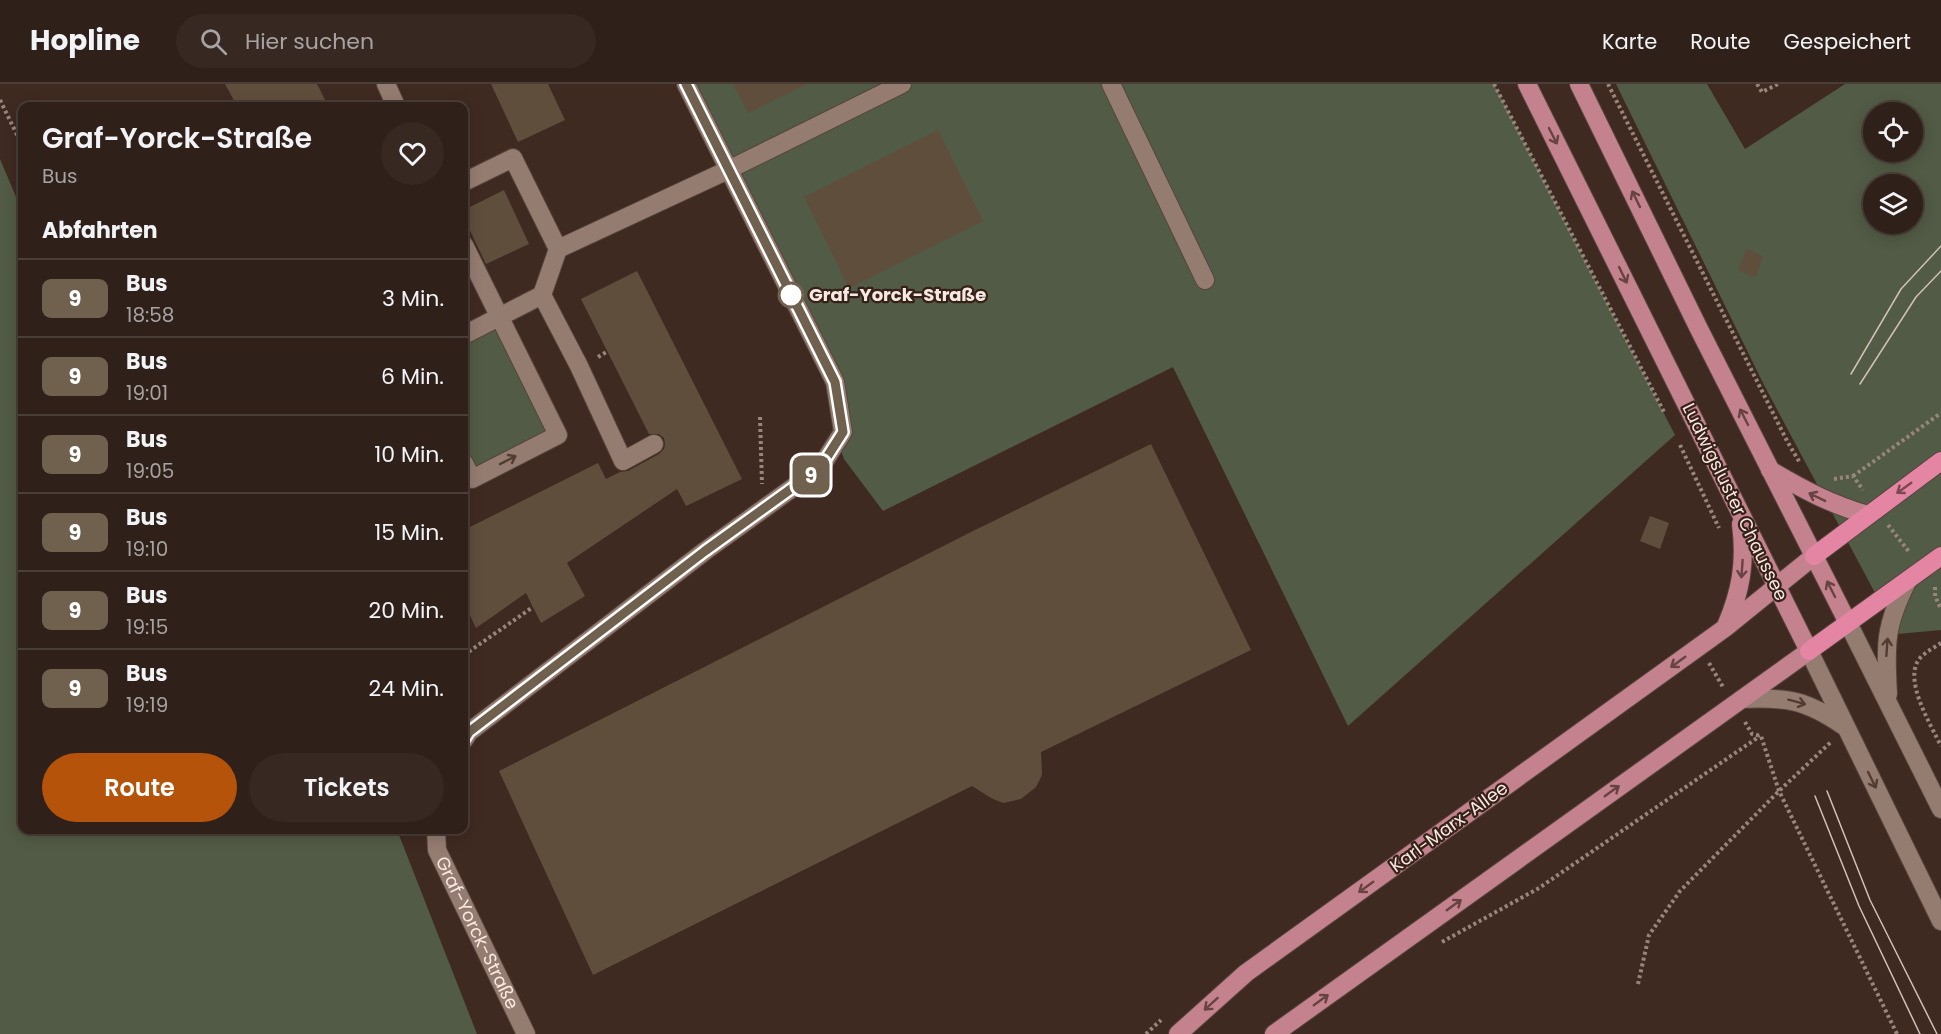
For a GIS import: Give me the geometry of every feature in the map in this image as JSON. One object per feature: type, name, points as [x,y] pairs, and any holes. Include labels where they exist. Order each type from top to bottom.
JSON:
[{"type":"highway","points":[[1814,556],[1941,461]]},
{"type":"highway","points":[[1809,651],[1941,556]]},
{"type":"main road","name":"Ludwigsluster Chaussee","points":[[1527,84],[1809,651]]},
{"type":"main road","points":[[1579,84],[1848,623]]},
{"type":"main road","points":[[1770,470],[1810,494],[1839,507],[1872,512]]},
{"type":"main road","points":[[1725,628],[1737,601],[1743,574],[1739,511]]},
{"type":"main road","name":"Karl-Marx-Allee","points":[[1178,1034],[1246,974],[1725,628],[1814,556]]},
{"type":"main road","points":[[1274,1034],[1809,651]]},
{"type":"street","points":[[386,84],[394,102]]},
{"type":"street","points":[[468,734],[705,551],[820,468],[843,432],[835,382],[686,84]]},
{"type":"street","points":[[558,249],[728,170],[902,84]]},
{"type":"street","points":[[1111,84],[1205,280]]},
{"type":"street","points":[[468,180],[513,158],[558,249],[542,295],[468,333]]},
{"type":"street","points":[[468,253],[558,435],[472,478],[468,470]]},
{"type":"street","points":[[542,295],[579,366],[623,461],[654,444]]},
{"type":"street","points":[[1889,705],[1886,660],[1888,632],[1895,606],[1916,575]]},
{"type":"street","points":[[1848,623],[1941,809]]},
{"type":"street","name":"Ludwigsluster Chaussee","points":[[1809,651],[1941,921]]},
{"type":"street","points":[[1738,702],[1770,698],[1796,701],[1821,710],[1846,727]]},
{"type":"street","name":"Graf-Yorck-Straße","points":[[436,834],[437,850],[526,1034]]},
{"type":"path","points":[[1494,84],[1670,424]]},
{"type":"path","points":[[1608,84],[1787,441],[1802,466]]},
{"type":"path","points":[[1757,84],[1762,92],[1778,84]]},
{"type":"path","points":[[0,100],[18,137]]},
{"type":"path","points":[[1824,475],[1835,480],[1853,476],[1941,413]]},
{"type":"path","points":[[760,417],[763,509]]},
{"type":"path","points":[[1675,435],[1724,538]]},
{"type":"path","points":[[1853,476],[1872,512],[1916,575],[1935,583],[1935,596],[1941,609]]},
{"type":"path","points":[[468,652],[533,606]]},
{"type":"path","points":[[1941,643],[1919,658],[1913,679],[1924,713],[1941,746]]},
{"type":"path","points":[[1699,647],[1738,702],[1752,734],[1761,736]]},
{"type":"path","points":[[1761,736],[1779,791],[1897,1034]]},
{"type":"path","points":[[1435,946],[1539,888],[1761,736]]},
{"type":"path","points":[[1638,984],[1649,935],[1680,891],[1779,791]]},
{"type":"green space","points":[[686,84],[1494,84],[1675,435],[1348,726],[1173,367],[883,511],[844,459],[839,445],[835,382]]},
{"type":"green space","points":[[1616,84],[1707,84],[1745,149],[1845,84],[1941,84],[1941,630],[1897,634],[1764,385]]},
{"type":"green space","points":[[0,159],[18,202],[18,834],[399,834],[477,1034],[0,1034]]},
{"type":"green space","points":[[499,317],[558,435],[472,479],[468,471],[468,333]]},
{"type":"building","points":[[225,84],[317,84],[326,102],[235,102]]},
{"type":"building","points":[[491,84],[548,84],[565,120],[518,142]]},
{"type":"building","points":[[733,84],[807,84],[748,113]]},
{"type":"building","points":[[938,130],[983,221],[849,288],[804,197]]},
{"type":"building","points":[[504,190],[529,244],[486,264],[468,226],[468,208]]},
{"type":"building","points":[[1746,249],[1763,256],[1756,277],[1738,271]]},
{"type":"building","points":[[637,271],[742,479],[686,506],[677,489],[567,563],[585,596],[541,623],[526,593],[476,628],[468,611],[468,528],[598,463],[606,479],[628,471],[664,449],[664,438],[659,434],[649,434],[581,299]]},
{"type":"building","points":[[1151,444],[1251,650],[1041,752],[1042,775],[1036,787],[1021,799],[1003,803],[972,786],[593,975],[499,771],[973,531]]},
{"type":"building","points":[[1650,516],[1669,523],[1660,549],[1640,541]]},
{"type":"tram line","points":[[1851,374],[1901,289],[1941,246]]},
{"type":"tram line","points":[[1860,384],[1916,297],[1941,271]]},
{"type":"tram line","points":[[1827,791],[1870,900],[1937,1034]]},
{"type":"tram line","points":[[1815,796],[1859,906],[1920,1034]]},
{"type":"bus line","name":"9","points":[[468,734],[705,551],[820,468],[843,432],[835,382],[686,84]]},
{"type":"place","name":"Graf-Yorck-Straße","points":[[791,295]]}]
